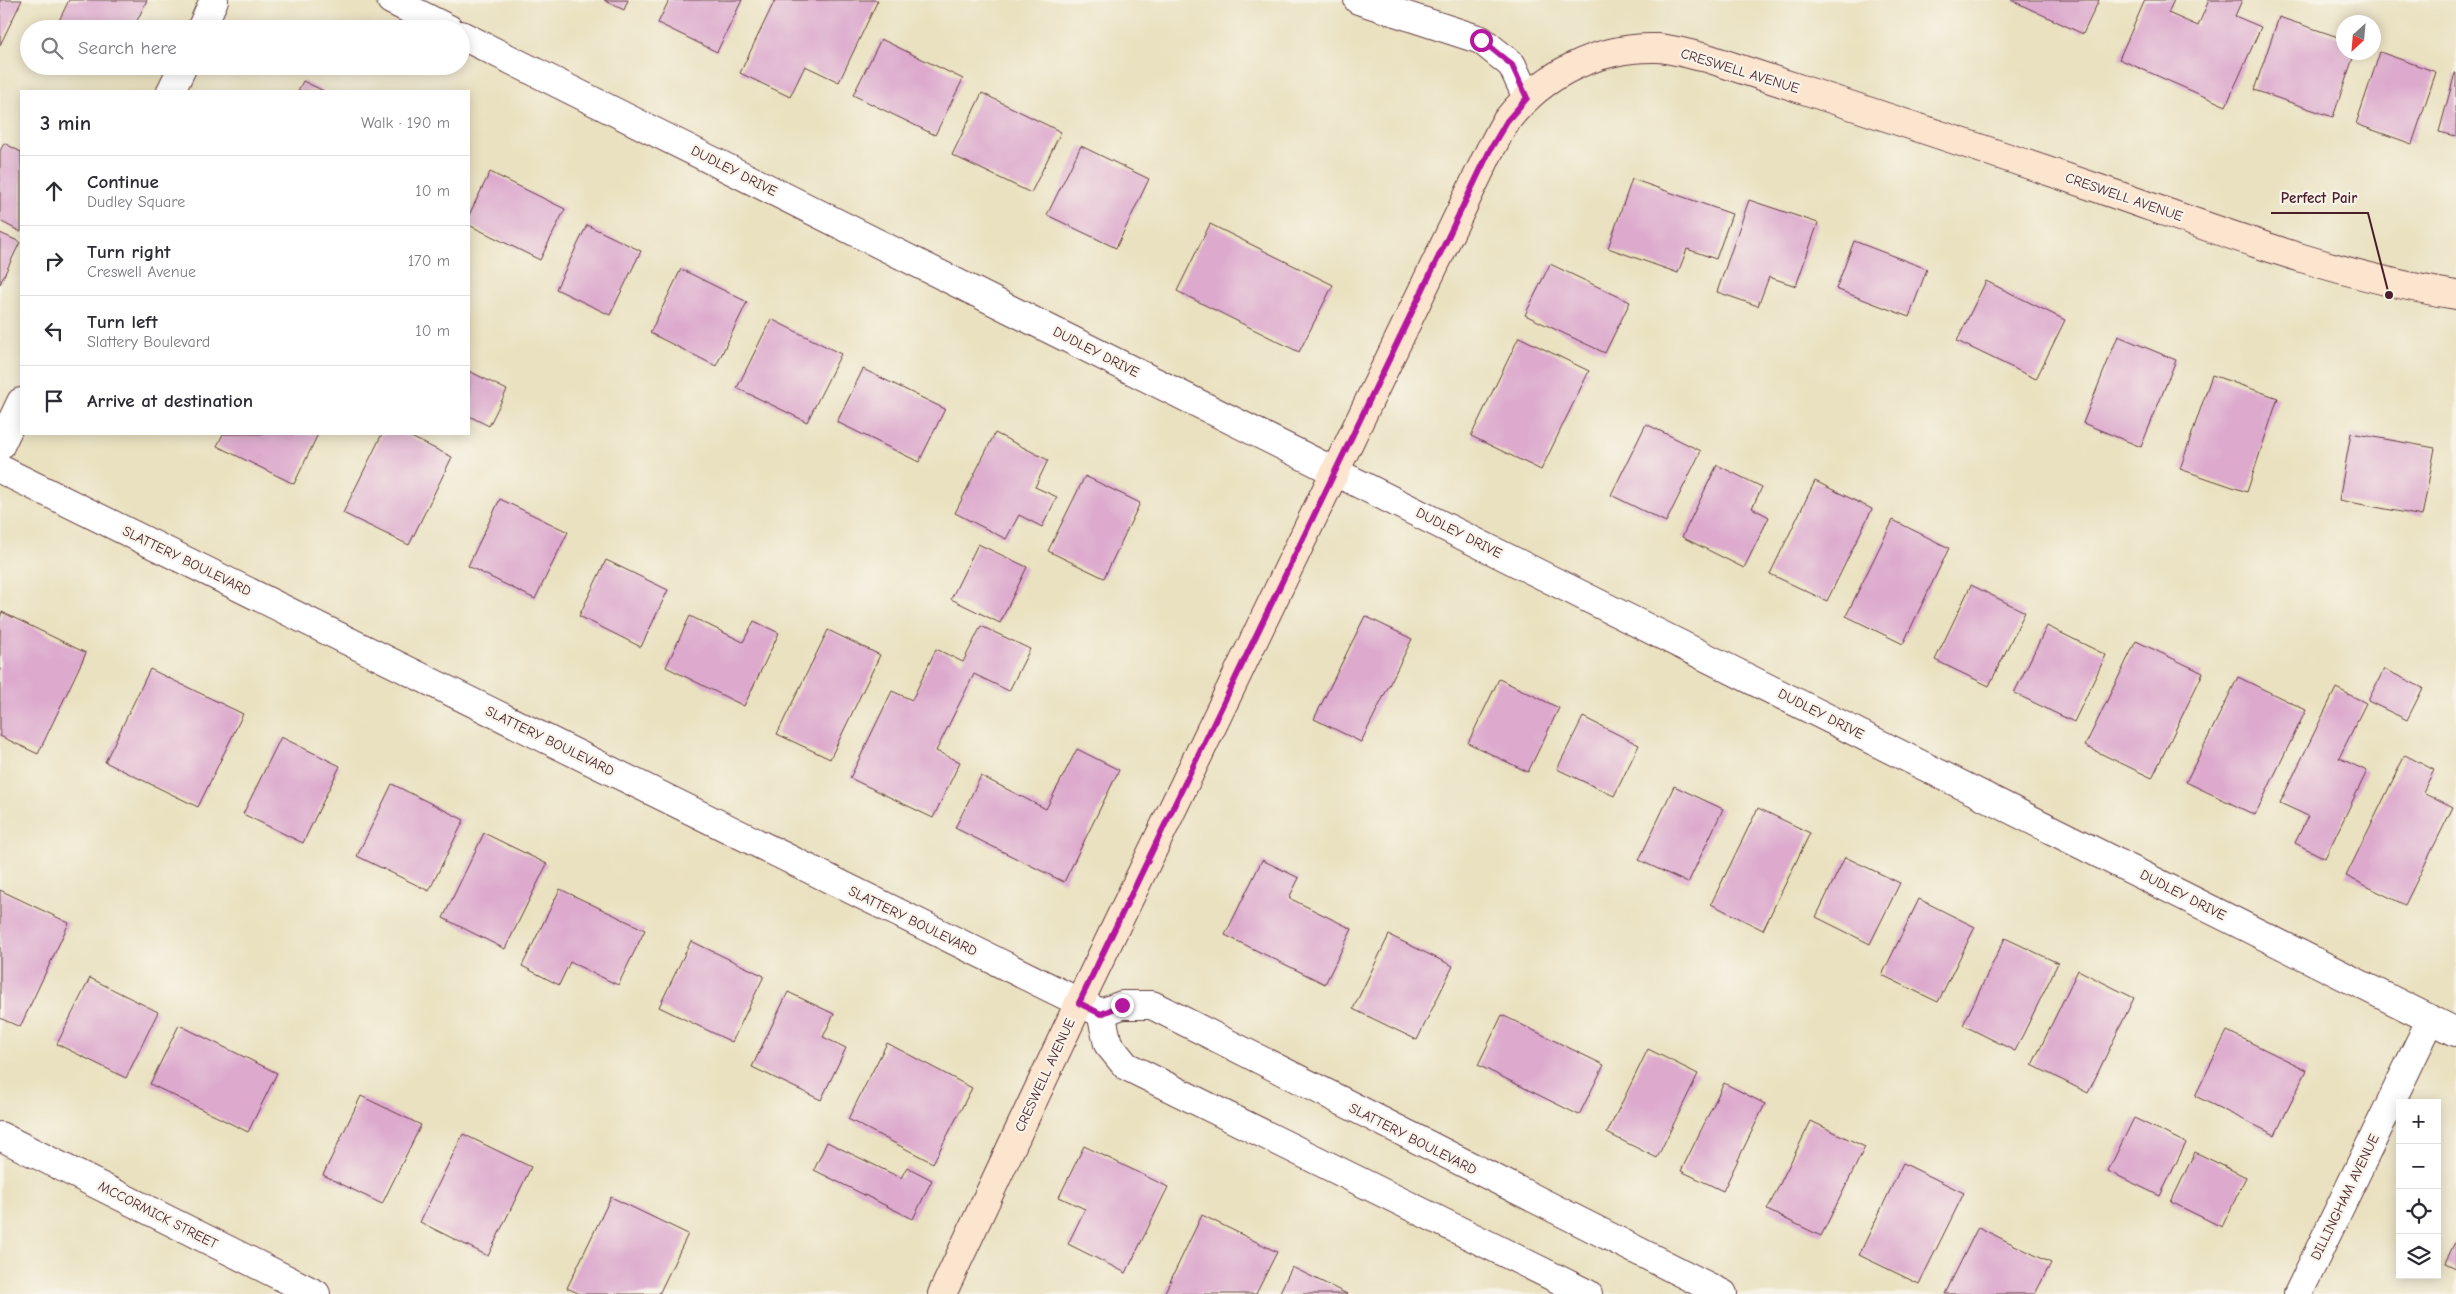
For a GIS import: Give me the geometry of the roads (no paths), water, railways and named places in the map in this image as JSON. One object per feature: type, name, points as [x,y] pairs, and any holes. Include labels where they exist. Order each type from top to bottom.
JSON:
[{"type":"street","points":[[205,20],[214,0]]},
{"type":"street","points":[[391,0],[431,20]]},
{"type":"street","points":[[1358,0],[1481,40],[1512,65],[1527,98]]},
{"type":"street","name":"DUDLEY DRIVE","points":[[470,39],[2456,1032]]},
{"type":"street","name":"CRESWELL AVENUE","points":[[942,1294],[1090,1008],[1334,471],[1490,150],[1507,121],[1527,98],[1562,71],[1584,60],[1608,53],[1658,48],[1707,58],[1999,154],[2287,253],[2352,273],[2414,288],[2456,295]]},
{"type":"street","points":[[170,90],[178,75]]},
{"type":"street","points":[[0,446],[20,404]]},
{"type":"street","name":"SLATTERY BOULEVARD","points":[[0,469],[1090,1008],[1152,1005],[1723,1294]]},
{"type":"street","points":[[1090,1008],[1108,1044],[1126,1066],[1588,1294]]},
{"type":"street","name":"DILLINGHAM AVENUE","points":[[2298,1294],[2431,1019]]},
{"type":"street","name":"MCCORMICK STREET","points":[[0,1136],[316,1294]]},
{"type":"place","name":"Perfect Pair","points":[[2389,295]]}]
